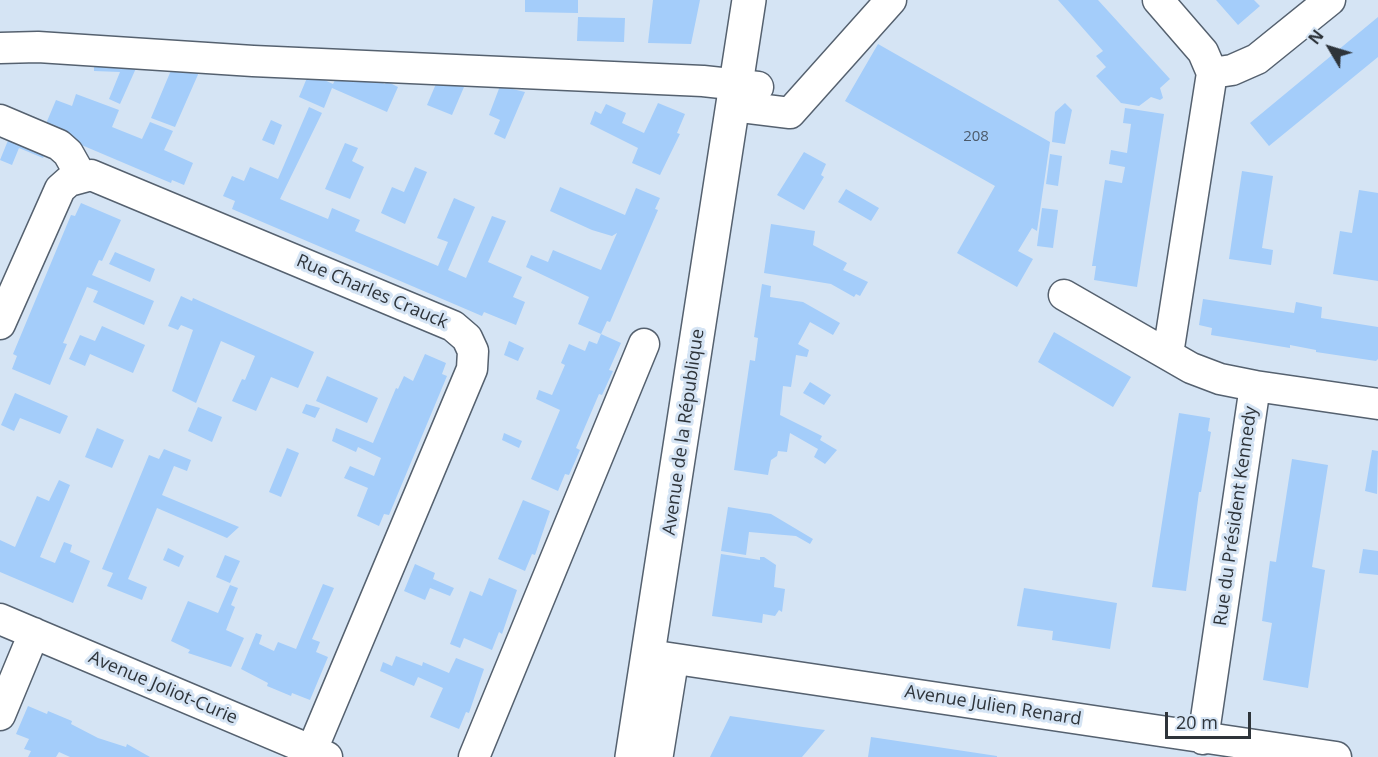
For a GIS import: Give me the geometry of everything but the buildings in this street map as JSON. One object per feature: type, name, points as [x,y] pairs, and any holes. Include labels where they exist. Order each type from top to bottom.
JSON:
[{"type":"main road","name":"Avenue de la République","points":[[746,96],[749,0]]},
{"type":"main road","name":"Avenue de la République","points":[[656,757],[661,657],[746,96],[771,0]]},
{"type":"main road","name":"Avenue de la République","points":[[632,757],[661,657]]},
{"type":"street","points":[[0,48],[38,47],[746,96],[790,113],[891,0]]},
{"type":"street","points":[[1158,0],[1203,52],[1212,73],[1168,354]]},
{"type":"street","points":[[1212,73],[1238,68],[1257,59],[1330,0]]},
{"type":"street","points":[[0,120],[59,146],[68,153],[81,176],[60,189],[0,324]]},
{"type":"street","name":"Rue Charles Crauck","points":[[81,176],[102,177],[453,326],[470,344],[472,369],[316,755]]},
{"type":"street","name":"Rue du Président Kennedy","points":[[1064,295],[1205,374],[1255,386],[1203,739]]},
{"type":"street","points":[[474,757],[644,344]]},
{"type":"street","points":[[1255,386],[1378,404]]},
{"type":"street","name":"Avenue Joliot-Curie","points":[[0,619],[316,755]]},
{"type":"street","points":[[0,715],[34,633]]},
{"type":"street","name":"Avenue Julien Renard","points":[[661,657],[1336,757]]}]
